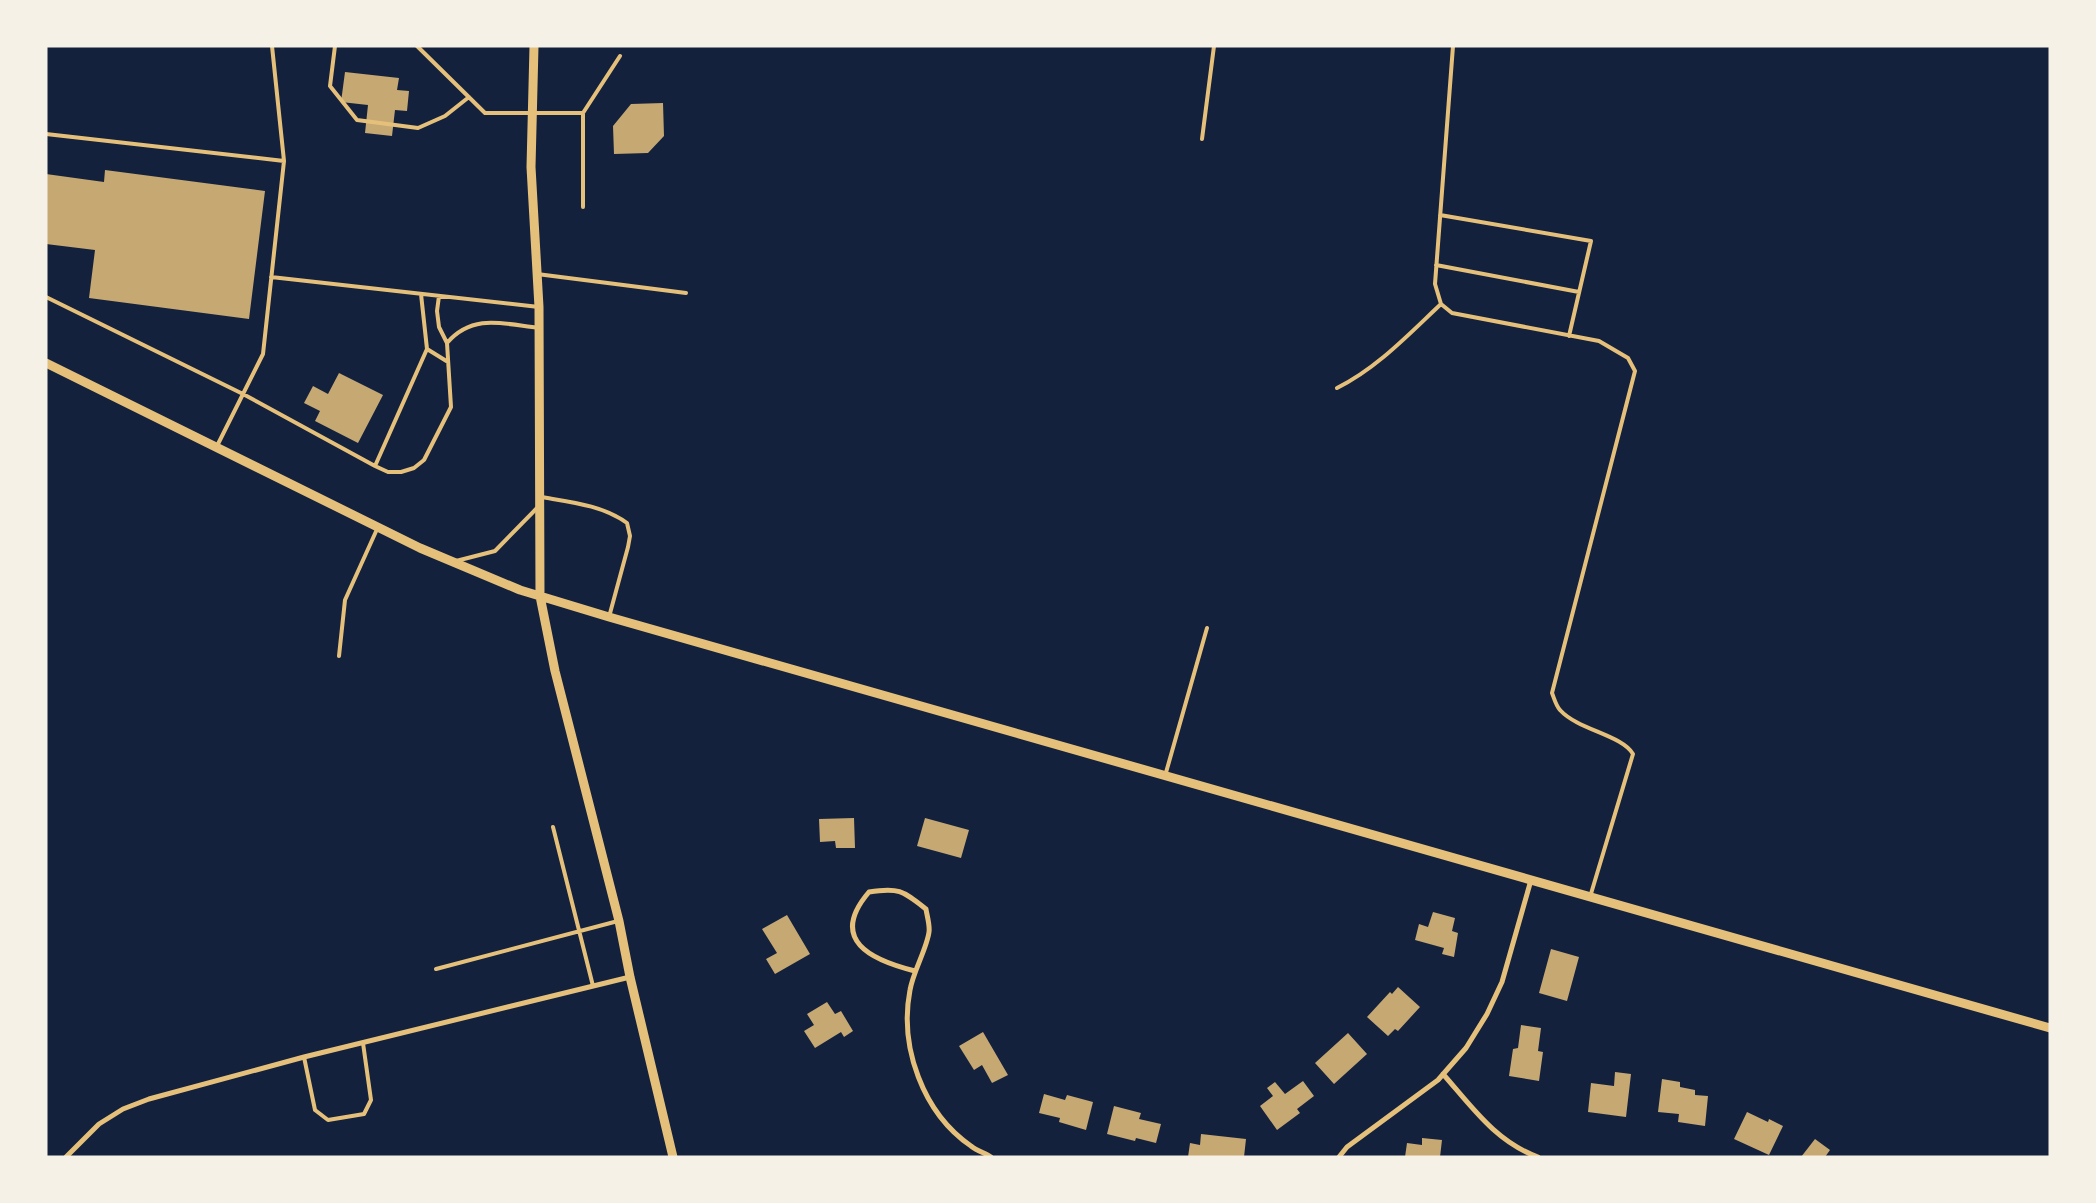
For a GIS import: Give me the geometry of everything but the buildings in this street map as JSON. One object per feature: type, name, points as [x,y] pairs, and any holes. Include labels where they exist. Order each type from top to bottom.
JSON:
[{"type":"street","points":[[534,46],[531,167],[539,307],[540,596],[555,671],[619,921],[630,977],[673,1157]]},
{"type":"street","points":[[46,363],[378,528],[520,590],[2050,1028]]},
{"type":"street","points":[[1339,1157],[1347,1147],[1443,1074],[1466,1048],[1495,998],[1507,965],[1530,880]]},
{"type":"street","points":[[915,971],[887,964],[868,953],[856,942],[853,920],[858,905],[869,892],[892,888],[907,894],[926,909],[929,932],[915,971],[907,1009],[907,1030],[916,1071],[925,1092],[937,1112],[971,1146],[991,1157]]},
{"type":"street","points":[[66,1157],[98,1124],[135,1104],[304,1057],[630,977]]},
{"type":"street","points":[[1443,1074],[1487,1125],[1506,1141],[1538,1157]]},
{"type":"lane","points":[[216,448],[263,354],[284,161],[272,46]]},
{"type":"lane","points":[[335,46],[330,86],[357,120],[418,128],[446,116],[469,97]]},
{"type":"lane","points":[[417,46],[485,113],[583,112]]},
{"type":"lane","points":[[1202,139],[1214,46]]},
{"type":"lane","points":[[1453,46],[1435,284],[1441,304],[1452,313],[1599,341],[1628,358],[1635,371],[1552,693],[1559,709],[1577,724],[1630,748],[1633,754],[1590,897]]},
{"type":"lane","points":[[583,207],[583,112],[620,56]]},
{"type":"lane","points":[[46,134],[284,161]]},
{"type":"lane","points":[[1440,214],[1591,241],[1569,336]]},
{"type":"lane","points":[[1436,265],[1579,292]]},
{"type":"lane","points":[[537,274],[686,293]]},
{"type":"lane","points":[[271,277],[539,307]]},
{"type":"lane","points":[[375,466],[427,349],[421,294]]},
{"type":"lane","points":[[46,296],[242,394],[375,466],[388,472],[401,472],[414,468],[424,460],[451,407],[446,343],[439,328],[439,296]]},
{"type":"lane","points":[[1337,388],[1359,377],[1391,352],[1441,304]]},
{"type":"lane","points":[[446,343],[465,327],[477,323],[539,328]]},
{"type":"lane","points":[[427,349],[448,362]]},
{"type":"lane","points":[[539,497],[586,505],[620,518],[627,523],[630,536],[628,547],[609,617]]},
{"type":"lane","points":[[453,562],[495,551],[539,507]]},
{"type":"lane","points":[[339,656],[345,600],[378,528]]},
{"type":"lane","points":[[1165,776],[1207,628]]},
{"type":"lane","points":[[552,827],[592,986]]},
{"type":"lane","points":[[436,969],[619,921]]},
{"type":"lane","points":[[304,1057],[316,1110],[328,1120],[364,1114],[371,1100],[363,1043]]}]
